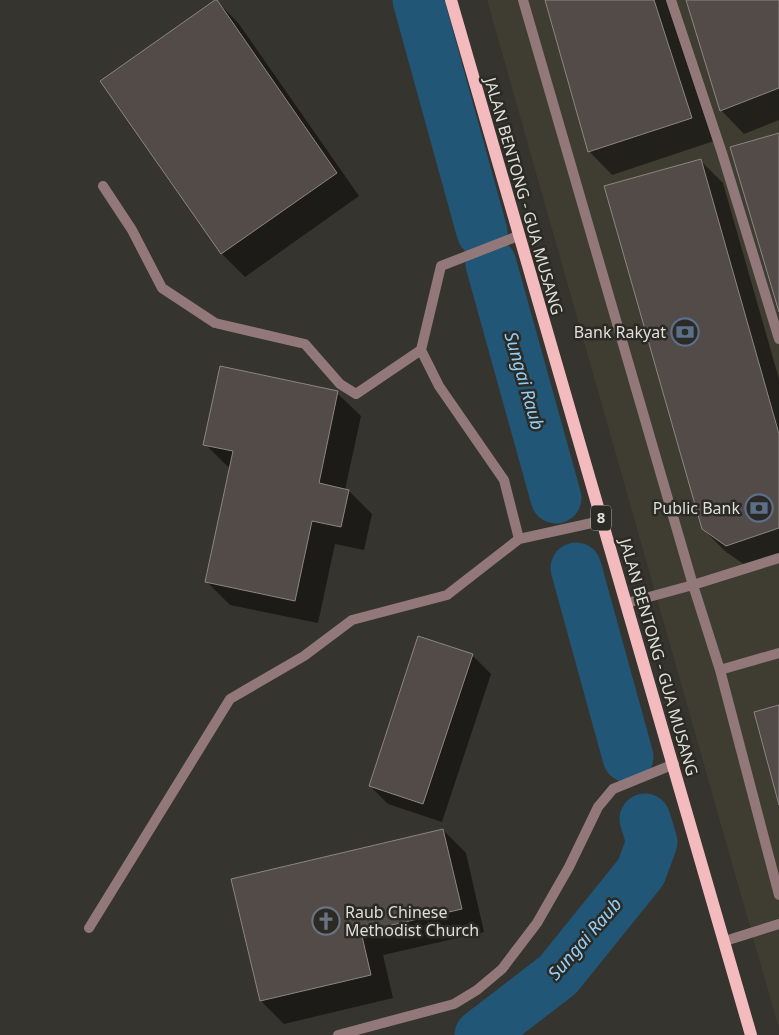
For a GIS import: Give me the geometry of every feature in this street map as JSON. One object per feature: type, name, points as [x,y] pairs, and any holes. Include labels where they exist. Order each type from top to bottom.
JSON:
[{"type":"main road","name":"JALAN BENTONG - GUA MUSANG","points":[[451,0],[518,236],[752,1035]]},
{"type":"street","points":[[523,0],[693,585],[720,670],[779,895]]},
{"type":"street","points":[[671,0],[722,152],[779,339]]},
{"type":"street","points":[[103,186],[132,230],[162,288],[215,323],[305,344],[340,384],[356,394],[422,350]]},
{"type":"street","points":[[518,236],[441,266],[422,350],[439,386],[504,480],[519,539]]},
{"type":"street","points":[[89,928],[230,699],[304,656],[352,620],[448,595],[519,539],[602,521]]},
{"type":"street","points":[[627,603],[779,558]]},
{"type":"street","points":[[720,670],[779,653]]},
{"type":"street","points":[[338,1035],[454,1004],[477,990],[502,969],[537,923],[569,867],[598,807],[603,801],[613,790],[674,764]]},
{"type":"street","points":[[725,942],[779,924]]},
{"type":"shaded area","points":[[487,0],[779,0],[779,1029]]},
{"type":"building","points":[[217,0],[337,173],[221,254],[100,81]]},
{"type":"building","points":[[545,0],[654,0],[692,118],[588,152]]},
{"type":"building","points":[[686,0],[779,0],[779,88],[720,111]]},
{"type":"building","points":[[779,133],[779,312],[730,147]]},
{"type":"building","points":[[701,159],[779,434],[779,528],[726,546],[702,529],[604,186]]},
{"type":"building","points":[[220,366],[338,391],[319,483],[349,490],[341,527],[312,521],[295,601],[205,582],[233,451],[203,445]]},
{"type":"building","points":[[418,636],[473,654],[423,804],[369,786]]},
{"type":"building","points":[[779,705],[779,805],[754,712]]},
{"type":"building","name":"Raub Chinese Methodist Church","points":[[443,829],[462,909],[361,932],[371,975],[260,1001],[231,879]]},
{"type":"waterway","name":"Sungai Raub","points":[[418,0],[482,232]]},
{"type":"waterway","name":"Sungai Raub","points":[[491,264],[556,498]]},
{"type":"waterway","name":"Sungai Raub","points":[[576,568],[628,757]]},
{"type":"waterway","name":"Sungai Raub","points":[[480,1035],[558,975],[641,872],[652,842],[645,819]]},
{"type":"place","name":"Bank Rakyat","points":[[685,332]]},
{"type":"place","name":"Public Bank","points":[[759,508]]},
{"type":"place","name":"Raub Chinese Methodist Church","points":[[326,921]]}]
